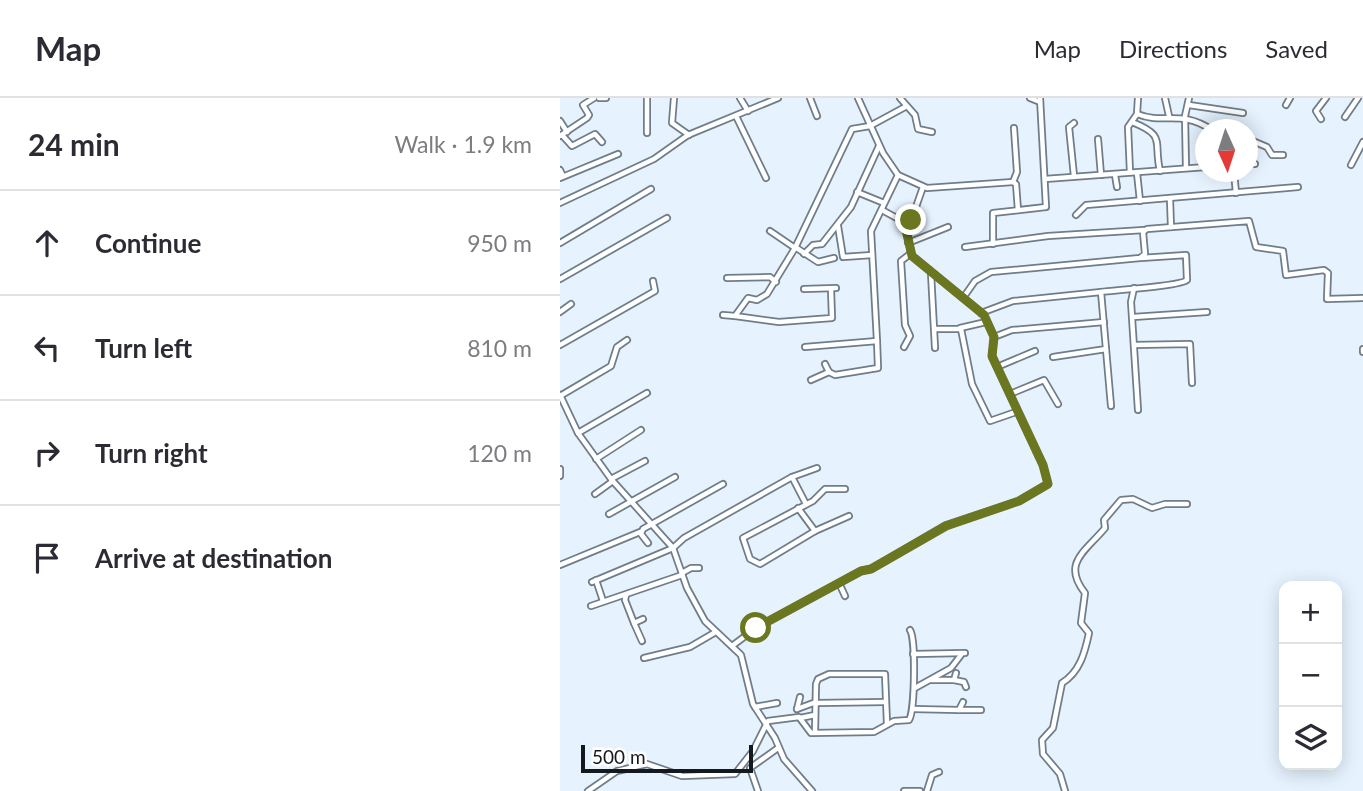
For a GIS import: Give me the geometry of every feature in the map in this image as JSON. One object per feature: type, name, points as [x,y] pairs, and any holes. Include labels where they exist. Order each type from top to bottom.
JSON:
[{"type":"street","points":[[563,134],[587,118],[589,115],[583,105],[597,98],[606,98]]},
{"type":"street","points":[[647,98],[647,133]]},
{"type":"street","points":[[674,98],[672,123],[689,135]]},
{"type":"street","points":[[740,98],[748,111]]},
{"type":"street","points":[[560,203],[654,159],[689,135],[778,98]]},
{"type":"street","points":[[810,98],[817,116]]},
{"type":"street","points":[[858,98],[880,146],[898,175],[923,187],[1013,182]]},
{"type":"street","points":[[900,98],[905,107],[915,115],[918,129],[932,132]]},
{"type":"street","points":[[993,244],[991,215],[1045,208],[1040,100],[1030,98]]},
{"type":"street","points":[[1130,172],[1128,129],[1137,114],[1138,98]]},
{"type":"street","points":[[1165,98],[1169,116]]},
{"type":"street","points":[[1186,168],[1185,116],[1189,98]]},
{"type":"street","points":[[1286,105],[1290,98]]},
{"type":"street","points":[[1321,119],[1316,111],[1326,98]]},
{"type":"street","points":[[1345,117],[1358,98]]},
{"type":"street","points":[[736,116],[743,105]]},
{"type":"street","points":[[1189,105],[1243,113]]},
{"type":"street","points":[[734,316],[748,298],[757,300],[767,294],[776,282],[852,129],[870,126],[905,107]]},
{"type":"street","points":[[1137,114],[1152,119],[1185,116],[1195,121]]},
{"type":"street","points":[[736,116],[766,177]]},
{"type":"street","points":[[560,121],[563,134],[572,146],[595,134],[602,142]]},
{"type":"street","points":[[1132,122],[1146,127],[1161,145],[1160,171]]},
{"type":"street","points":[[1074,123],[1069,127],[1074,176]]},
{"type":"street","points":[[1014,128],[1017,172],[1013,182],[1018,210]]},
{"type":"street","points":[[1098,139],[1101,175]]},
{"type":"street","points":[[1351,166],[1363,142]]},
{"type":"street","points":[[1258,143],[1266,146],[1272,155],[1283,155]]},
{"type":"street","points":[[804,254],[813,245],[822,244],[838,226],[880,146]]},
{"type":"street","points":[[1035,149],[1043,149]]},
{"type":"street","points":[[560,170],[562,177],[618,153]]},
{"type":"street","points":[[1045,179],[1195,168]]},
{"type":"street","points":[[1137,173],[1140,201]]},
{"type":"street","points":[[825,364],[829,372],[835,375],[878,368],[871,231],[898,175]]},
{"type":"street","points":[[1115,175],[1117,187]]},
{"type":"street","points":[[1235,182],[1236,193]]},
{"type":"street","points":[[905,225],[911,221],[923,187]]},
{"type":"street","points":[[1076,215],[1083,206],[1298,187]]},
{"type":"street","points":[[560,243],[651,189]]},
{"type":"street","points":[[857,192],[884,203]]},
{"type":"street","points":[[1170,199],[1171,227]]},
{"type":"street","points":[[732,646],[756,628],[946,526],[1019,501],[1048,484],[1043,465],[1016,412],[991,353],[994,337],[981,313],[911,254],[902,220],[882,210]]},
{"type":"street","points":[[560,279],[667,218]]},
{"type":"street","points":[[965,247],[1249,221],[1256,247],[1283,251],[1286,275],[1324,270],[1328,273],[1327,299],[1363,298]]},
{"type":"street","points":[[838,226],[843,257],[872,255]]},
{"type":"street","points":[[908,243],[948,227]]},
{"type":"street","points":[[1140,258],[1145,254],[1144,230]]},
{"type":"street","points":[[770,231],[818,262],[834,258]]},
{"type":"street","points":[[904,347],[910,336],[905,325],[901,261],[911,254]]},
{"type":"street","points":[[963,298],[975,281],[991,272],[1186,255],[1187,280],[1180,285],[1013,301],[981,313]]},
{"type":"street","points":[[931,272],[935,348]]},
{"type":"street","points":[[727,278],[770,277],[776,282]]},
{"type":"street","points":[[560,345],[655,291],[653,281]]},
{"type":"street","points":[[723,315],[779,322],[834,317],[833,288],[804,289]]},
{"type":"street","points":[[1134,288],[1131,291],[1138,410]]},
{"type":"street","points":[[1101,292],[1111,405]]},
{"type":"street","points":[[560,312],[571,304]]},
{"type":"street","points":[[1133,317],[1207,312]]},
{"type":"street","points":[[935,330],[986,322]]},
{"type":"street","points":[[994,337],[1012,330],[1104,322]]},
{"type":"street","points":[[959,328],[972,384],[990,421],[1016,412]]},
{"type":"street","points":[[804,339],[807,347],[877,341]]},
{"type":"street","points":[[627,340],[617,347],[611,366],[561,398],[578,433],[612,480],[673,548],[698,610],[713,632],[732,646],[745,662],[755,707],[778,748],[813,791]]},
{"type":"street","points":[[1134,345],[1190,344],[1192,383]]},
{"type":"street","points":[[1053,357],[1106,349]]},
{"type":"street","points":[[997,367],[1035,351]]},
{"type":"street","points":[[811,380],[829,372]]},
{"type":"street","points":[[1010,394],[1045,380],[1058,404]]},
{"type":"street","points":[[578,433],[646,393]]},
{"type":"street","points":[[596,458],[641,430]]},
{"type":"street","points":[[594,494],[645,461]]},
{"type":"street","points":[[603,601],[594,581],[673,548],[684,538],[792,477],[817,468]]},
{"type":"street","points":[[560,469],[560,476]]},
{"type":"street","points":[[609,514],[675,477]]},
{"type":"street","points":[[792,477],[806,504]]},
{"type":"street","points":[[560,565],[641,531],[723,484]]},
{"type":"street","points":[[845,489],[825,489],[806,504],[743,538],[750,559],[760,564],[815,531],[849,516]]},
{"type":"street","points":[[1065,791],[1060,774],[1043,754],[1042,740],[1054,728],[1062,683],[1070,677],[1087,648],[1088,633],[1081,623],[1085,593],[1078,585],[1073,568],[1077,558],[1105,528],[1104,520],[1121,500],[1133,499],[1152,508],[1165,504],[1187,504]]},
{"type":"street","points":[[798,508],[815,531]]},
{"type":"street","points":[[641,531],[648,543]]},
{"type":"street","points":[[591,606],[682,574],[691,568],[699,568]]},
{"type":"street","points":[[839,583],[845,596]]},
{"type":"street","points":[[627,594],[625,600],[642,641]]},
{"type":"street","points":[[634,623],[643,619]]},
{"type":"street","points":[[800,697],[798,717],[810,732],[815,733],[874,732],[887,724],[911,718],[915,689],[914,638],[910,630]]},
{"type":"street","points":[[644,658],[690,648],[711,638],[713,632]]},
{"type":"street","points":[[913,654],[963,654],[951,668],[931,680]]},
{"type":"street","points":[[815,733],[816,684],[820,678],[829,674],[884,673],[887,724]]},
{"type":"street","points":[[954,680],[956,673]]},
{"type":"street","points":[[915,689],[919,683],[931,680],[954,680],[964,682],[966,687]]},
{"type":"street","points":[[755,707],[778,702]]},
{"type":"street","points":[[797,709],[816,702],[886,702]]},
{"type":"street","points":[[959,710],[963,702]]},
{"type":"street","points":[[913,709],[981,710]]},
{"type":"street","points":[[765,722],[815,715]]},
{"type":"street","points":[[769,728],[773,721]]},
{"type":"street","points":[[588,791],[617,771],[647,764],[682,775],[735,774],[753,751],[765,722]]},
{"type":"street","points":[[758,791],[750,768],[778,748]]},
{"type":"street","points":[[927,791],[932,775],[939,772]]},
{"type":"street","points":[[904,791],[920,791]]},
{"type":"route","points":[[756,628],[861,571],[871,569],[921,538],[967,517],[1019,501],[1048,484],[1039,455],[1013,407],[1010,394],[992,356],[994,337],[991,329],[981,313],[912,256],[906,239],[905,225],[911,220]]}]
